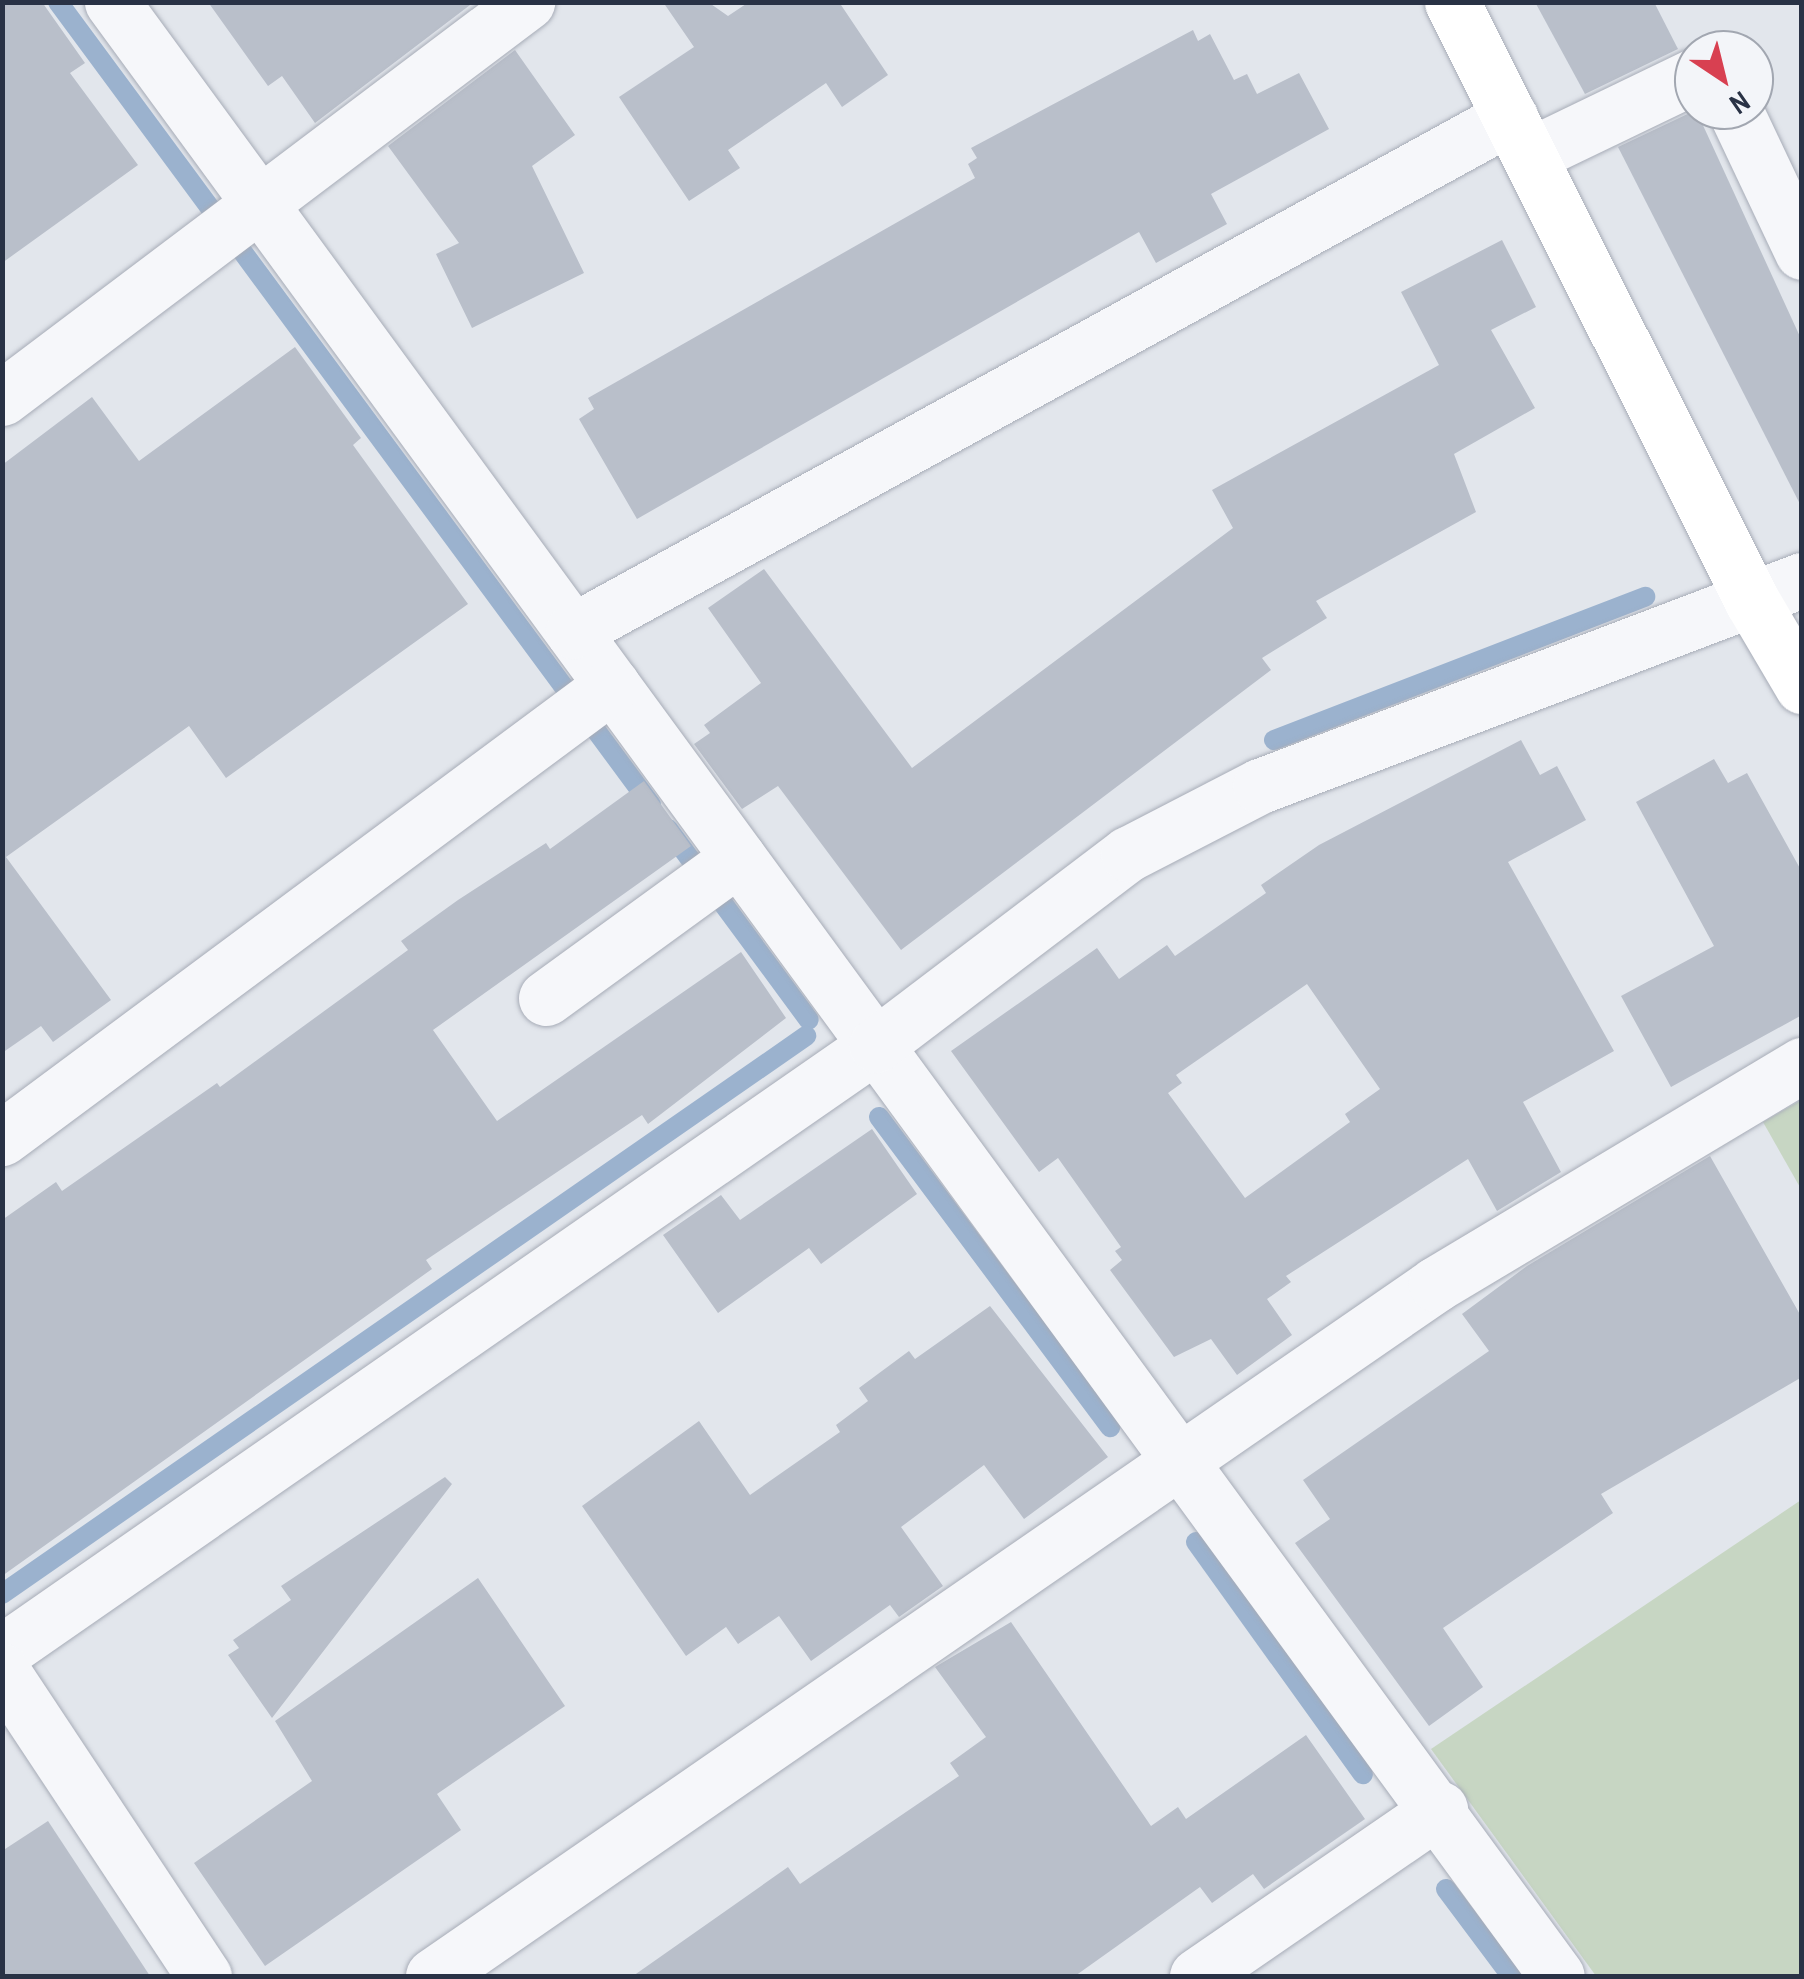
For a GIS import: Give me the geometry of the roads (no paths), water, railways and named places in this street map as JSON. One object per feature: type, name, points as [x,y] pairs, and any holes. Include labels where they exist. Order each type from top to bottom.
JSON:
[{"type":"street","points":[[112,2],[236,222],[573,631],[591,701],[719,873],[876,1045],[1440,1809],[1558,1976]]},
{"type":"street","points":[[2,398],[528,2]]},
{"type":"street","points":[[1452,2],[1752,601],[1802,686]]},
{"type":"street","points":[[573,631],[1520,136],[1674,83]]},
{"type":"street","points":[[1744,130],[1802,252]]},
{"type":"street","points":[[2,1652],[876,1045],[1128,854],[1260,786],[1802,580]]},
{"type":"street","points":[[2,1138],[591,701]]},
{"type":"street","points":[[546,998],[719,873]]},
{"type":"street","points":[[432,1976],[1182,1464],[1436,1284],[1802,1065]]},
{"type":"street","points":[[2,1672],[196,1973]]},
{"type":"street","points":[[1197,1976],[1440,1809]]},
{"type":"waterway","points":[[58,2],[651,805]]},
{"type":"waterway","points":[[1274,740],[1645,597]]},
{"type":"waterway","points":[[668,829],[809,1020]]},
{"type":"waterway","points":[[2,1594],[806,1036]]},
{"type":"waterway","points":[[879,1117],[1110,1427]]},
{"type":"waterway","points":[[1196,1542],[1363,1774]]},
{"type":"waterway","points":[[1446,1889],[1511,1976]]}]
